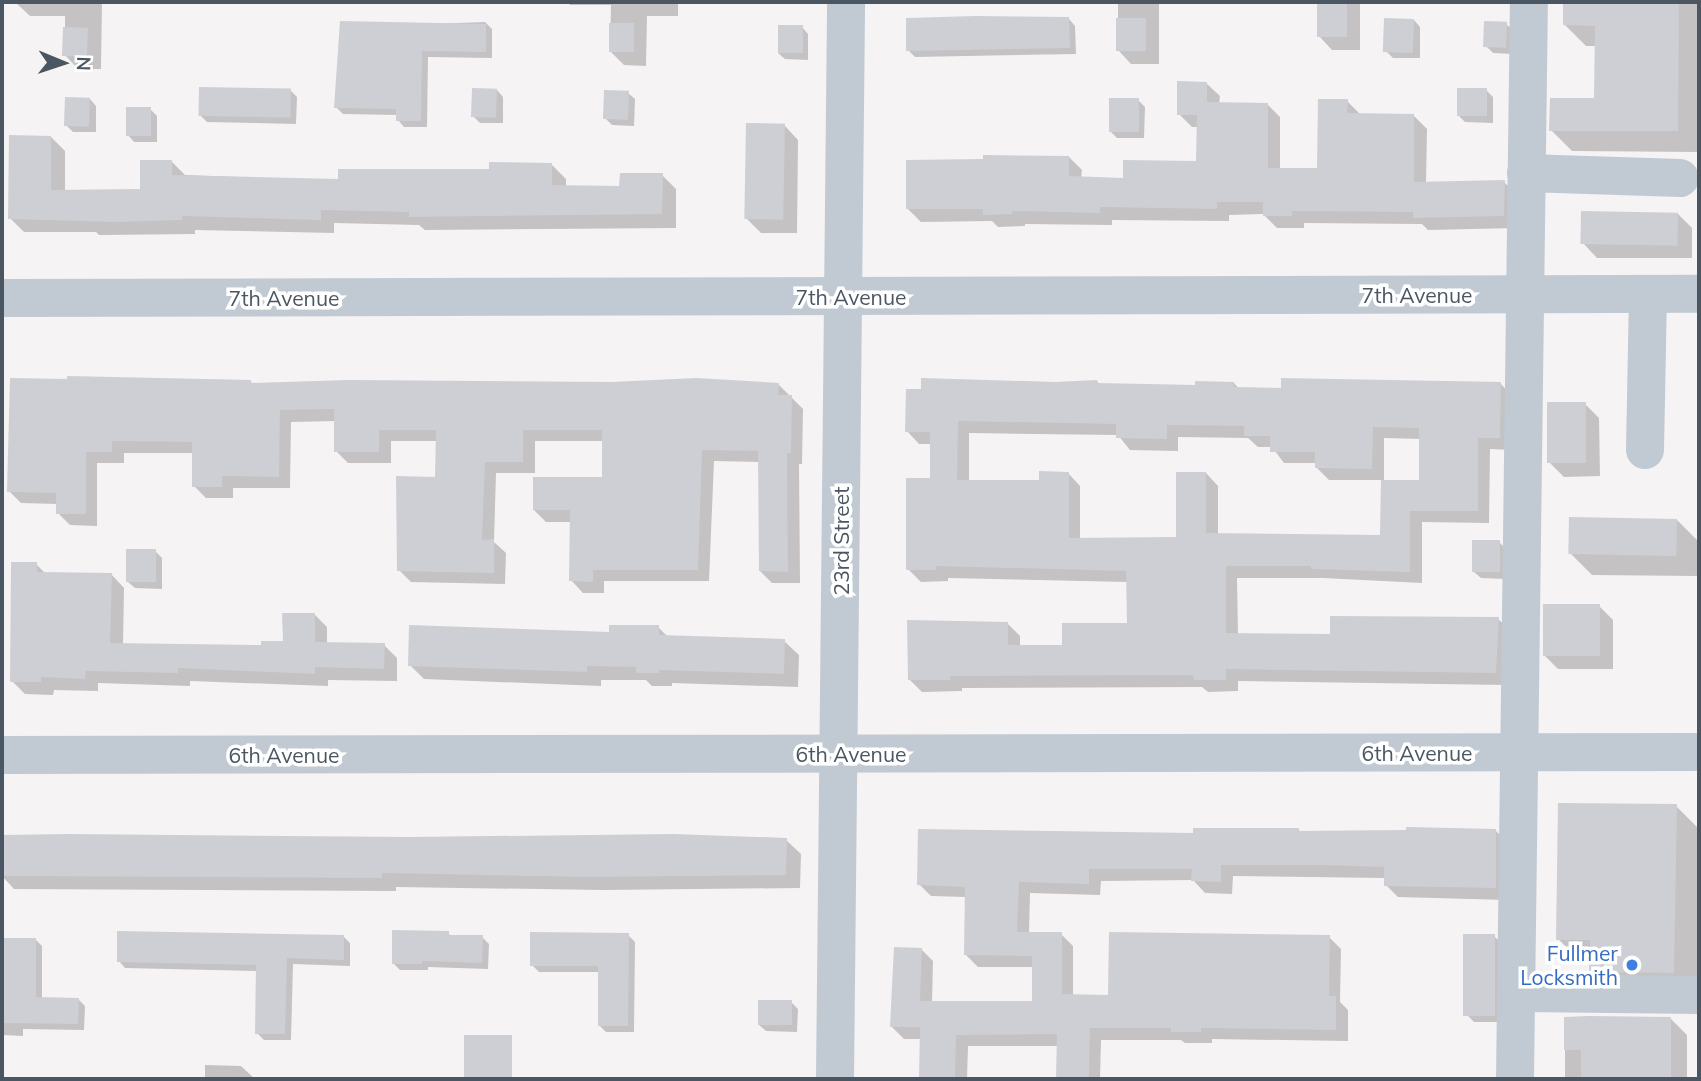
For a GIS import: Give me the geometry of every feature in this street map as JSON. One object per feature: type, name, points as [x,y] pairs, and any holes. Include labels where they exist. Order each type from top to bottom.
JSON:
[{"type":"street","name":"23rd Street","points":[[835,1079],[846,2]]},
{"type":"street","points":[[1515,1079],[1529,2]]},
{"type":"street","points":[[1527,173],[1680,178]]},
{"type":"street","points":[[1645,450],[1648,294]]},
{"type":"street","name":"7th Avenue","points":[[2,298],[1699,294]]},
{"type":"street","name":"6th Avenue","points":[[2,755],[1699,752]]},
{"type":"street","points":[[1516,993],[1699,995]]},
{"type":"building","points":[[1563,2],[1679,2],[1678,131],[1549,131],[1550,98],[1594,98],[1595,26],[1563,25]]},
{"type":"building","points":[[1317,4],[1347,4],[1347,37],[1317,37]]},
{"type":"building","points":[[1069,17],[1070,48],[906,51],[906,18]]},
{"type":"building","points":[[1116,18],[1146,18],[1146,51],[1116,51]]},
{"type":"building","points":[[1384,18],[1414,19],[1413,53],[1383,52]]},
{"type":"building","points":[[340,21],[486,24],[486,52],[422,51],[421,121],[396,121],[396,109],[334,108]]},
{"type":"building","points":[[1484,21],[1507,22],[1506,48],[1483,47]]},
{"type":"building","points":[[609,23],[634,23],[634,52],[609,52]]},
{"type":"building","points":[[778,25],[803,25],[803,53],[778,53]]},
{"type":"building","points":[[63,27],[88,28],[87,57],[62,56]]},
{"type":"building","points":[[1177,81],[1207,82],[1207,102],[1268,103],[1268,168],[1317,168],[1318,99],[1348,99],[1347,113],[1414,114],[1414,182],[1505,180],[1504,216],[1413,218],[1413,212],[1292,211],[1292,216],[1263,216],[1263,202],[1217,202],[1217,209],[1100,207],[1100,213],[1012,211],[1013,214],[983,215],[983,209],[906,209],[906,160],[983,159],[983,155],[1069,156],[1069,176],[1123,178],[1123,160],[1196,161],[1197,115],[1177,115]]},
{"type":"building","points":[[199,87],[291,89],[290,118],[198,116]]},
{"type":"building","points":[[472,88],[497,89],[496,118],[471,117]]},
{"type":"building","points":[[1457,88],[1487,88],[1487,116],[1457,116]]},
{"type":"building","points":[[604,90],[629,91],[628,120],[603,119]]},
{"type":"building","points":[[65,97],[90,98],[89,127],[64,126]]},
{"type":"building","points":[[1109,98],[1139,98],[1139,132],[1109,132]]},
{"type":"building","points":[[126,107],[151,107],[151,136],[126,136]]},
{"type":"building","points":[[746,123],[785,124],[783,220],[744,219]]},
{"type":"building","points":[[9,135],[51,136],[51,190],[140,189],[140,160],[172,160],[172,175],[338,179],[338,169],[489,169],[489,162],[552,163],[552,185],[619,186],[620,173],[663,173],[662,214],[409,217],[409,212],[321,210],[321,220],[182,216],[182,220],[117,222],[8,219]]},
{"type":"building","points":[[1581,211],[1678,213],[1677,246],[1580,244]]},
{"type":"building","points":[[67,376],[251,380],[251,383],[349,380],[612,382],[696,378],[779,383],[778,395],[792,395],[791,453],[787,453],[788,572],[759,571],[758,451],[702,450],[698,570],[593,570],[593,582],[569,581],[570,510],[533,510],[533,477],[602,477],[602,430],[523,430],[523,462],[485,462],[482,540],[494,539],[494,573],[397,571],[396,476],[435,477],[436,430],[379,430],[379,452],[334,452],[334,409],[280,410],[279,477],[222,476],[222,487],[192,487],[192,442],[112,441],[112,452],[86,452],[86,514],[56,514],[56,493],[7,492],[10,378],[67,379]]},
{"type":"building","points":[[921,378],[1055,382],[1097,380],[1097,383],[1195,385],[1195,381],[1234,382],[1234,387],[1281,388],[1281,378],[1501,382],[1500,438],[1478,438],[1478,511],[1410,511],[1410,572],[1311,569],[1311,566],[1226,566],[1226,633],[1330,634],[1330,616],[1499,617],[1496,673],[1226,669],[1226,680],[1194,680],[1193,675],[950,676],[950,680],[908,680],[907,620],[1008,622],[1008,645],[1062,645],[1062,623],[1127,623],[1126,571],[936,566],[936,570],[906,570],[906,478],[930,478],[930,432],[905,432],[906,389],[921,389]],"holes":[[[958,421],[1116,424],[1116,438],[1167,439],[1167,425],[1244,426],[1244,436],[1270,436],[1270,452],[1315,452],[1315,468],[1372,469],[1373,427],[1419,428],[1419,480],[1381,480],[1380,535],[1206,533],[1206,472],[1176,472],[1176,537],[1069,538],[1069,472],[1039,471],[1039,480],[957,480]]]},
{"type":"building","points":[[1547,402],[1586,402],[1586,463],[1547,463]]},
{"type":"building","points":[[1569,517],[1677,519],[1676,556],[1568,554]]},
{"type":"building","points":[[1472,540],[1500,540],[1500,572],[1472,572]]},
{"type":"building","points":[[126,549],[156,549],[156,582],[126,582]]},
{"type":"building","points":[[11,562],[37,562],[37,572],[112,573],[110,643],[261,645],[261,641],[283,641],[282,613],[315,613],[315,642],[385,643],[384,669],[315,667],[315,674],[178,668],[178,673],[86,671],[85,679],[41,677],[41,682],[10,682]]},
{"type":"building","points":[[1543,604],[1600,604],[1600,656],[1543,656]]},
{"type":"building","points":[[409,625],[609,632],[609,625],[659,625],[659,635],[785,639],[784,674],[659,670],[659,673],[636,673],[636,667],[587,666],[587,672],[408,666]]},
{"type":"building","points":[[1558,803],[1677,804],[1674,973],[1589,972],[1590,940],[1556,940]]},
{"type":"building","points":[[1406,827],[1496,829],[1496,888],[1384,886],[1384,867],[1320,865],[1221,865],[1221,882],[1191,881],[1192,869],[1089,869],[1089,884],[1019,882],[1017,932],[1062,932],[1062,994],[1108,995],[1109,932],[1330,935],[1329,996],[1336,996],[1336,1030],[1201,1028],[1201,1032],[1171,1032],[1171,1028],[1090,1028],[1089,1079],[1056,1079],[1057,1034],[956,1035],[955,1079],[919,1079],[920,1027],[890,1027],[894,947],[922,948],[920,1001],[1032,1001],[1032,956],[964,955],[965,887],[917,885],[918,829],[1193,833],[1193,828],[1299,828],[1299,831],[1406,830]]},
{"type":"building","points":[[674,834],[787,838],[786,875],[588,877],[382,873],[382,878],[2,876],[2,835],[409,837]]},
{"type":"building","points":[[392,930],[449,931],[449,935],[483,935],[482,963],[422,961],[422,964],[392,964]]},
{"type":"building","points":[[117,931],[344,935],[344,960],[287,958],[285,1034],[255,1034],[256,965],[117,962]]},
{"type":"building","points":[[530,932],[629,933],[628,1026],[598,1026],[598,966],[530,966]]},
{"type":"building","points":[[1463,934],[1495,934],[1495,1016],[1463,1016]]},
{"type":"building","points":[[2,938],[36,938],[36,997],[79,998],[78,1024],[2,1023]]},
{"type":"building","points":[[758,1000],[792,1000],[792,1025],[758,1025]]},
{"type":"building","points":[[1564,1017],[1671,1017],[1671,1079],[1581,1078],[1581,1050],[1564,1050]]},
{"type":"building","points":[[464,1035],[512,1035],[512,1079],[464,1079]]},
{"type":"place","name":"Fullmer Locksmith","points":[[1632,965]]}]
